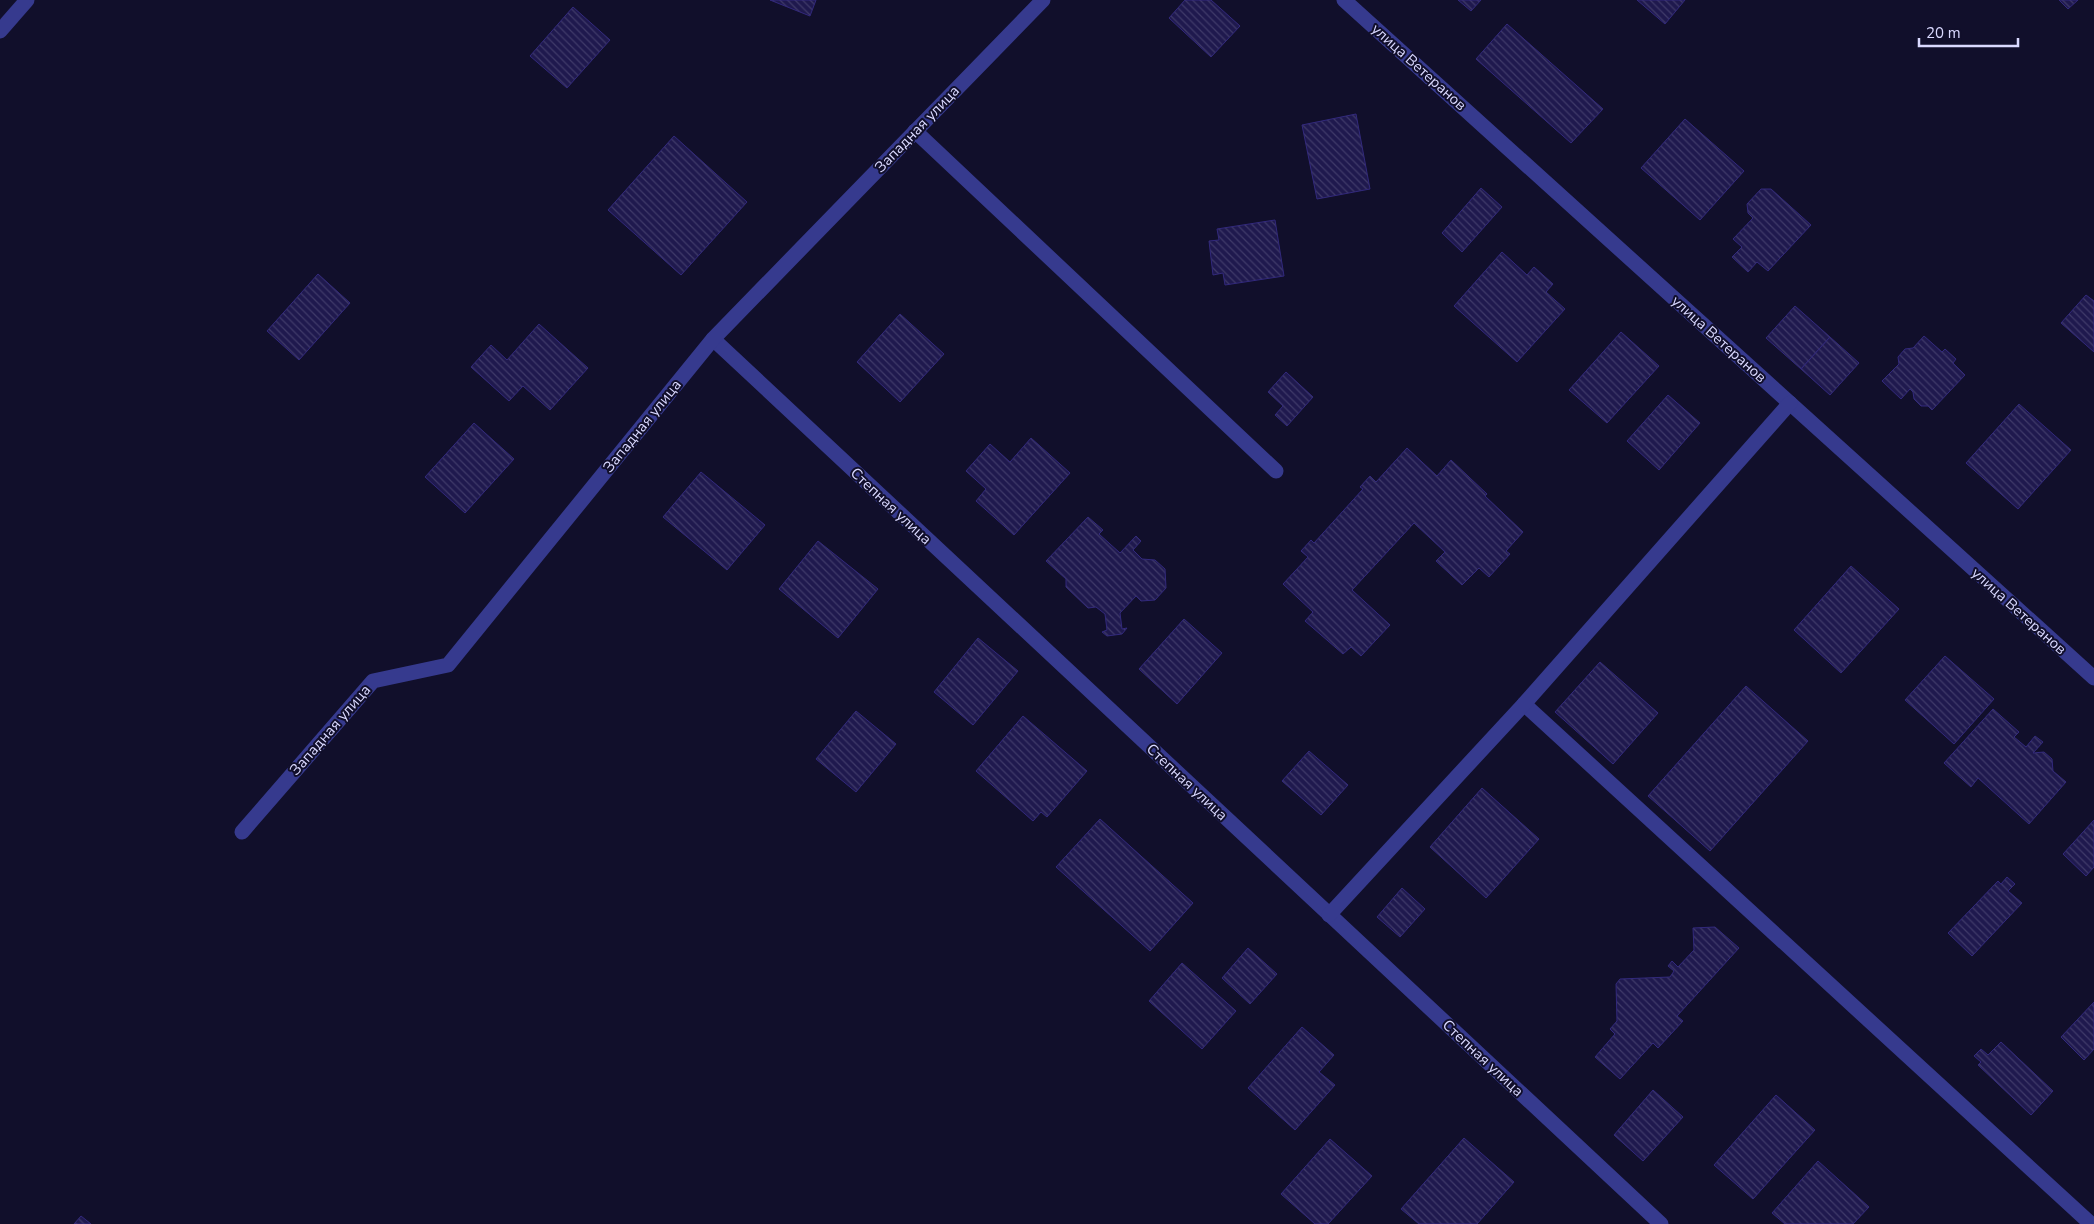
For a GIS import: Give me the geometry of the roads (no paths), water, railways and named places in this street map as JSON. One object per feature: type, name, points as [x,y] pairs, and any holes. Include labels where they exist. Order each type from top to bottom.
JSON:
[{"type":"street","points":[[0,31],[27,0]]},
{"type":"street","name":"Западная улица","points":[[242,832],[373,682],[448,665],[712,339],[1042,0]]},
{"type":"street","name":"улица Ветеранов","points":[[1344,0],[2094,678]]},
{"type":"street","points":[[915,131],[1276,471]]},
{"type":"street","name":"Степная улица","points":[[712,339],[1661,1224]]},
{"type":"street","points":[[1329,915],[1524,704],[1790,403]]},
{"type":"street","points":[[1524,704],[2091,1224]]}]
